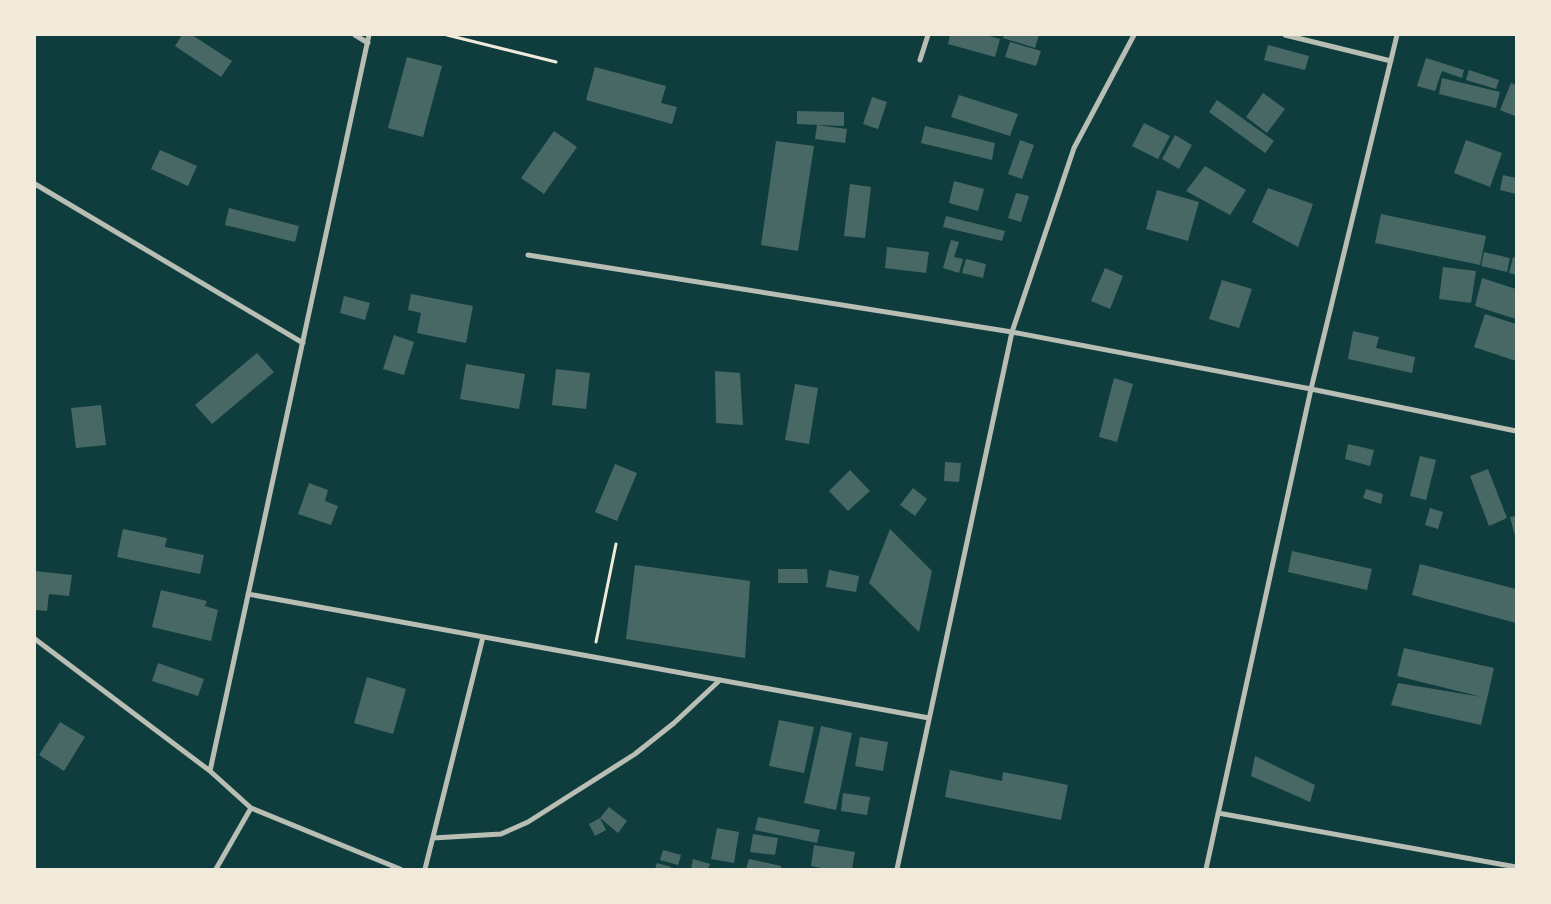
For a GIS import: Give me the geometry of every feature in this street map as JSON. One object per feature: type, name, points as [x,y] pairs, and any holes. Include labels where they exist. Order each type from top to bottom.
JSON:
[{"type":"street","points":[[355,35],[368,43]]},
{"type":"street","points":[[210,771],[369,35]]},
{"type":"street","points":[[920,60],[928,35]]},
{"type":"street","points":[[897,869],[1012,332],[1074,148],[1134,35]]},
{"type":"street","points":[[1285,35],[1391,61]]},
{"type":"street","points":[[1206,869],[1311,389],[1397,35]]},
{"type":"street","points":[[35,184],[303,343]]},
{"type":"street","points":[[528,255],[1012,332],[1311,389],[1516,431]]},
{"type":"street","points":[[248,594],[930,718]]},
{"type":"street","points":[[425,869],[483,637]]},
{"type":"street","points":[[35,638],[210,771],[251,808],[400,869]]},
{"type":"street","points":[[433,838],[501,834],[528,822],[635,754],[720,680]]},
{"type":"street","points":[[216,869],[251,808]]},
{"type":"street","points":[[1218,813],[1516,866]]},
{"type":"path","points":[[446,35],[556,62]]},
{"type":"path","points":[[593,657],[616,544]]},
{"type":"building","points":[[182,35],[192,35],[232,61],[221,77],[175,46]]},
{"type":"building","points":[[950,35],[986,35],[1000,39],[995,57],[948,44]]},
{"type":"building","points":[[1004,35],[1039,35],[1035,48],[1003,38]]},
{"type":"building","points":[[1010,42],[1041,51],[1036,66],[1005,57]]},
{"type":"building","points":[[1268,45],[1309,56],[1305,70],[1264,60]]},
{"type":"building","points":[[407,57],[442,66],[423,137],[388,128]]},
{"type":"building","points":[[1426,58],[1464,70],[1462,78],[1442,71],[1435,91],[1417,86]]},
{"type":"building","points":[[595,67],[666,86],[661,103],[677,107],[672,124],[586,100]]},
{"type":"building","points":[[1469,70],[1499,80],[1496,89],[1466,80]]},
{"type":"building","points":[[1442,78],[1500,92],[1496,108],[1439,94]]},
{"type":"building","points":[[1511,83],[1516,85],[1515,116],[1500,110]]},
{"type":"building","points":[[1263,93],[1285,109],[1267,133],[1246,117]]},
{"type":"building","points":[[959,95],[1018,114],[1010,136],[951,117]]},
{"type":"building","points":[[872,97],[887,102],[878,129],[863,124]]},
{"type":"building","points":[[1217,100],[1274,141],[1265,153],[1209,112]]},
{"type":"building","points":[[797,111],[844,112],[844,126],[797,124]]},
{"type":"building","points":[[1144,123],[1170,136],[1158,159],[1132,146]]},
{"type":"building","points":[[817,125],[847,129],[845,143],[815,139]]},
{"type":"building","points":[[925,126],[995,143],[992,160],[921,143]]},
{"type":"building","points":[[554,131],[577,147],[544,194],[521,178]]},
{"type":"building","points":[[1175,135],[1192,145],[1179,169],[1162,159]]},
{"type":"building","points":[[1020,140],[1034,145],[1022,179],[1008,174]]},
{"type":"building","points":[[1466,140],[1502,153],[1490,187],[1454,173]]},
{"type":"building","points":[[776,141],[814,146],[798,251],[761,245]]},
{"type":"building","points":[[160,150],[197,166],[188,186],[151,169]]},
{"type":"building","points":[[1205,166],[1246,190],[1230,215],[1186,191]]},
{"type":"building","points":[[1503,175],[1516,178],[1516,194],[1500,190]]},
{"type":"building","points":[[954,181],[984,189],[978,211],[949,203]]},
{"type":"building","points":[[850,184],[871,187],[865,238],[844,236]]},
{"type":"building","points":[[1268,188],[1313,204],[1298,247],[1252,222]]},
{"type":"building","points":[[1157,190],[1199,202],[1188,241],[1146,229]]},
{"type":"building","points":[[1016,193],[1029,196],[1021,222],[1008,218]]},
{"type":"building","points":[[229,208],[299,226],[295,242],[225,225]]},
{"type":"building","points":[[1381,214],[1486,236],[1480,265],[1375,243]]},
{"type":"building","points":[[946,216],[1005,231],[1002,241],[943,227]]},
{"type":"building","points":[[951,240],[959,242],[954,257],[963,259],[959,273],[943,268]]},
{"type":"building","points":[[887,247],[929,252],[926,273],[885,268]]},
{"type":"building","points":[[1484,252],[1510,258],[1507,272],[1481,266]]},
{"type":"building","points":[[1513,257],[1516,258],[1516,275],[1509,273]]},
{"type":"building","points":[[966,259],[986,264],[983,278],[962,273]]},
{"type":"building","points":[[1443,267],[1476,271],[1471,303],[1439,299]]},
{"type":"building","points":[[1105,268],[1123,276],[1110,309],[1091,301]]},
{"type":"building","points":[[1482,278],[1516,289],[1516,319],[1475,306]]},
{"type":"building","points":[[1222,280],[1252,289],[1239,328],[1209,319]]},
{"type":"building","points":[[411,294],[473,306],[466,343],[417,333],[421,313],[408,310]]},
{"type":"building","points":[[344,296],[370,303],[365,320],[340,313]]},
{"type":"building","points":[[1485,314],[1516,324],[1516,361],[1474,347]]},
{"type":"building","points":[[1353,331],[1379,337],[1376,348],[1415,357],[1412,373],[1348,359]]},
{"type":"building","points":[[394,335],[414,342],[404,375],[383,369]]},
{"type":"building","points":[[257,353],[274,372],[212,424],[195,405]]},
{"type":"building","points":[[466,364],[525,374],[519,409],[460,399]]},
{"type":"building","points":[[556,369],[590,373],[586,409],[552,405]]},
{"type":"building","points":[[715,371],[740,373],[743,425],[716,423]]},
{"type":"building","points":[[1114,378],[1133,384],[1117,442],[1099,437]]},
{"type":"building","points":[[795,384],[818,388],[809,444],[785,440]]},
{"type":"building","points":[[101,405],[106,445],[76,448],[71,408]]},
{"type":"building","points":[[1348,444],[1374,450],[1370,466],[1345,459]]},
{"type":"building","points":[[1420,456],[1436,460],[1426,500],[1410,496]]},
{"type":"building","points":[[945,462],[961,463],[959,482],[944,481]]},
{"type":"building","points":[[615,464],[637,473],[617,521],[595,512]]},
{"type":"building","points":[[1488,469],[1507,518],[1489,526],[1470,476]]},
{"type":"building","points":[[850,470],[870,491],[848,511],[829,491]]},
{"type":"building","points":[[309,483],[328,490],[325,501],[338,506],[331,525],[298,514]]},
{"type":"building","points":[[913,488],[927,499],[915,516],[900,505]]},
{"type":"building","points":[[1366,489],[1383,494],[1381,504],[1363,498]]},
{"type":"building","points":[[1430,508],[1443,512],[1438,529],[1425,525]]},
{"type":"building","points":[[1516,516],[1516,536],[1515,536],[1510,517]]},
{"type":"building","points":[[123,529],[167,538],[165,547],[204,555],[200,574],[117,557]]},
{"type":"building","points":[[890,529],[932,571],[919,632],[869,583]]},
{"type":"building","points":[[1292,551],[1372,569],[1367,590],[1288,572]]},
{"type":"building","points":[[1420,564],[1516,589],[1516,623],[1412,595]]},
{"type":"building","points":[[635,565],[750,581],[745,658],[626,639]]},
{"type":"building","points":[[778,569],[807,569],[808,583],[778,583]]},
{"type":"building","points":[[829,570],[859,576],[856,592],[826,587]]},
{"type":"building","points":[[35,571],[72,575],[69,596],[49,594],[47,611],[35,610]]},
{"type":"building","points":[[161,590],[207,601],[205,606],[218,610],[211,641],[152,627]]},
{"type":"building","points":[[1404,648],[1494,668],[1481,725],[1391,705],[1398,683],[1482,697],[1397,676]]},
{"type":"building","points":[[158,663],[204,679],[198,696],[152,681]]},
{"type":"building","points":[[367,677],[406,689],[393,734],[354,723]]},
{"type":"building","points":[[779,720],[814,727],[804,773],[769,766]]},
{"type":"building","points":[[60,722],[85,737],[64,771],[39,755]]},
{"type":"building","points":[[821,726],[852,733],[836,810],[804,803]]},
{"type":"building","points":[[860,737],[888,742],[883,771],[855,766]]},
{"type":"building","points":[[1255,756],[1315,785],[1310,802],[1251,776]]},
{"type":"building","points":[[950,770],[1002,781],[1003,772],[1068,785],[1061,820],[945,797]]},
{"type":"building","points":[[843,793],[870,797],[867,815],[841,811]]},
{"type":"building","points":[[609,807],[627,821],[618,833],[600,818]]},
{"type":"building","points":[[758,817],[820,830],[817,843],[755,830]]},
{"type":"building","points":[[600,818],[606,830],[595,836],[589,824]]},
{"type":"building","points":[[717,828],[739,832],[734,863],[711,859]]},
{"type":"building","points":[[753,834],[778,838],[775,855],[750,852]]},
{"type":"building","points":[[814,845],[855,852],[852,869],[826,869],[811,866]]},
{"type":"building","points":[[663,850],[681,855],[678,865],[660,860]]},
{"type":"building","points":[[693,859],[710,864],[708,869],[691,869]]},
{"type":"building","points":[[749,859],[781,866],[781,869],[746,869]]},
{"type":"building","points":[[657,863],[671,867],[670,869],[655,869]]}]
